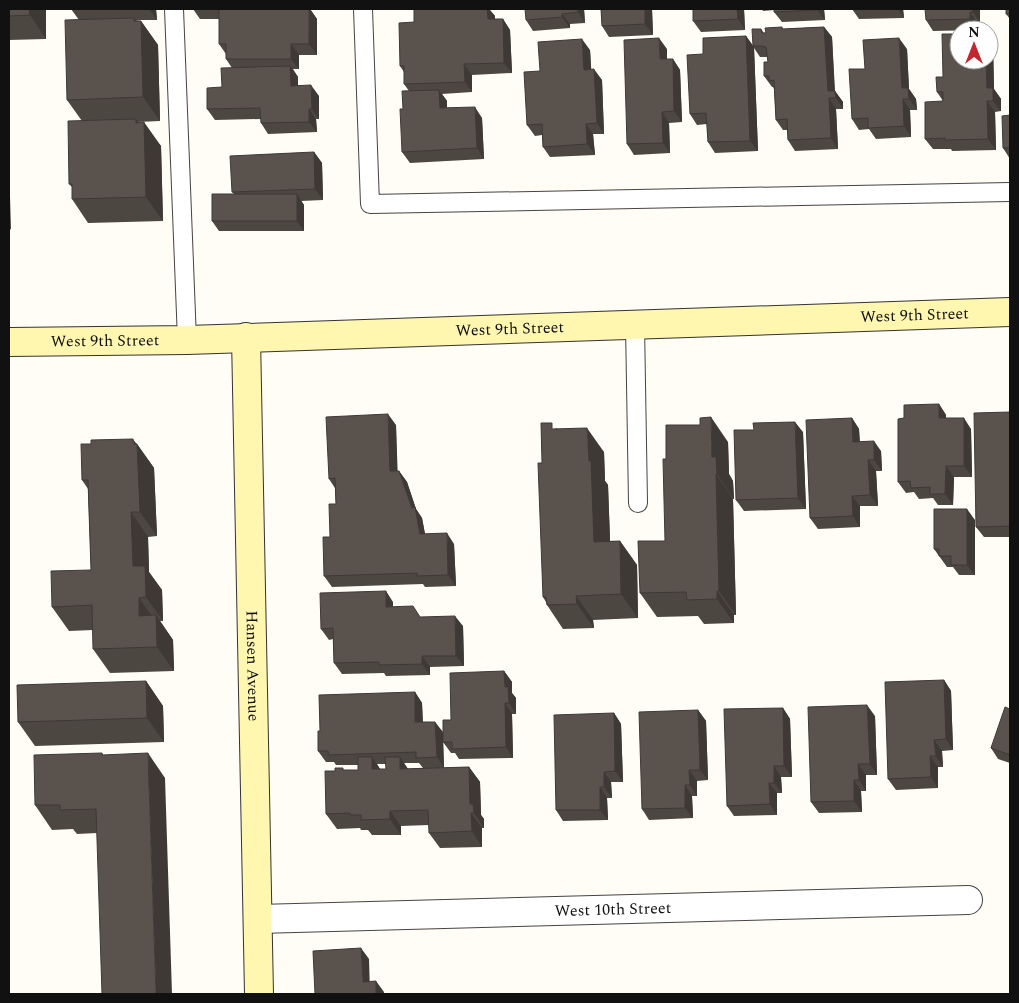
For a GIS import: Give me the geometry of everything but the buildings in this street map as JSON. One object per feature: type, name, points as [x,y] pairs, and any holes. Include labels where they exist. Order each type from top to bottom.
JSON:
[{"type":"street","name":"West 9th Street","points":[[9,342],[187,340],[1010,312]]},
{"type":"street","name":"Hansen Avenue","points":[[246,338],[259,994]]},
{"type":"street","name":"West 10th Street","points":[[258,919],[968,900]]},
{"type":"lane","points":[[174,9],[187,340]]},
{"type":"lane","points":[[363,9],[370,204],[1010,192]]},
{"type":"lane","points":[[635,324],[638,503]]}]
